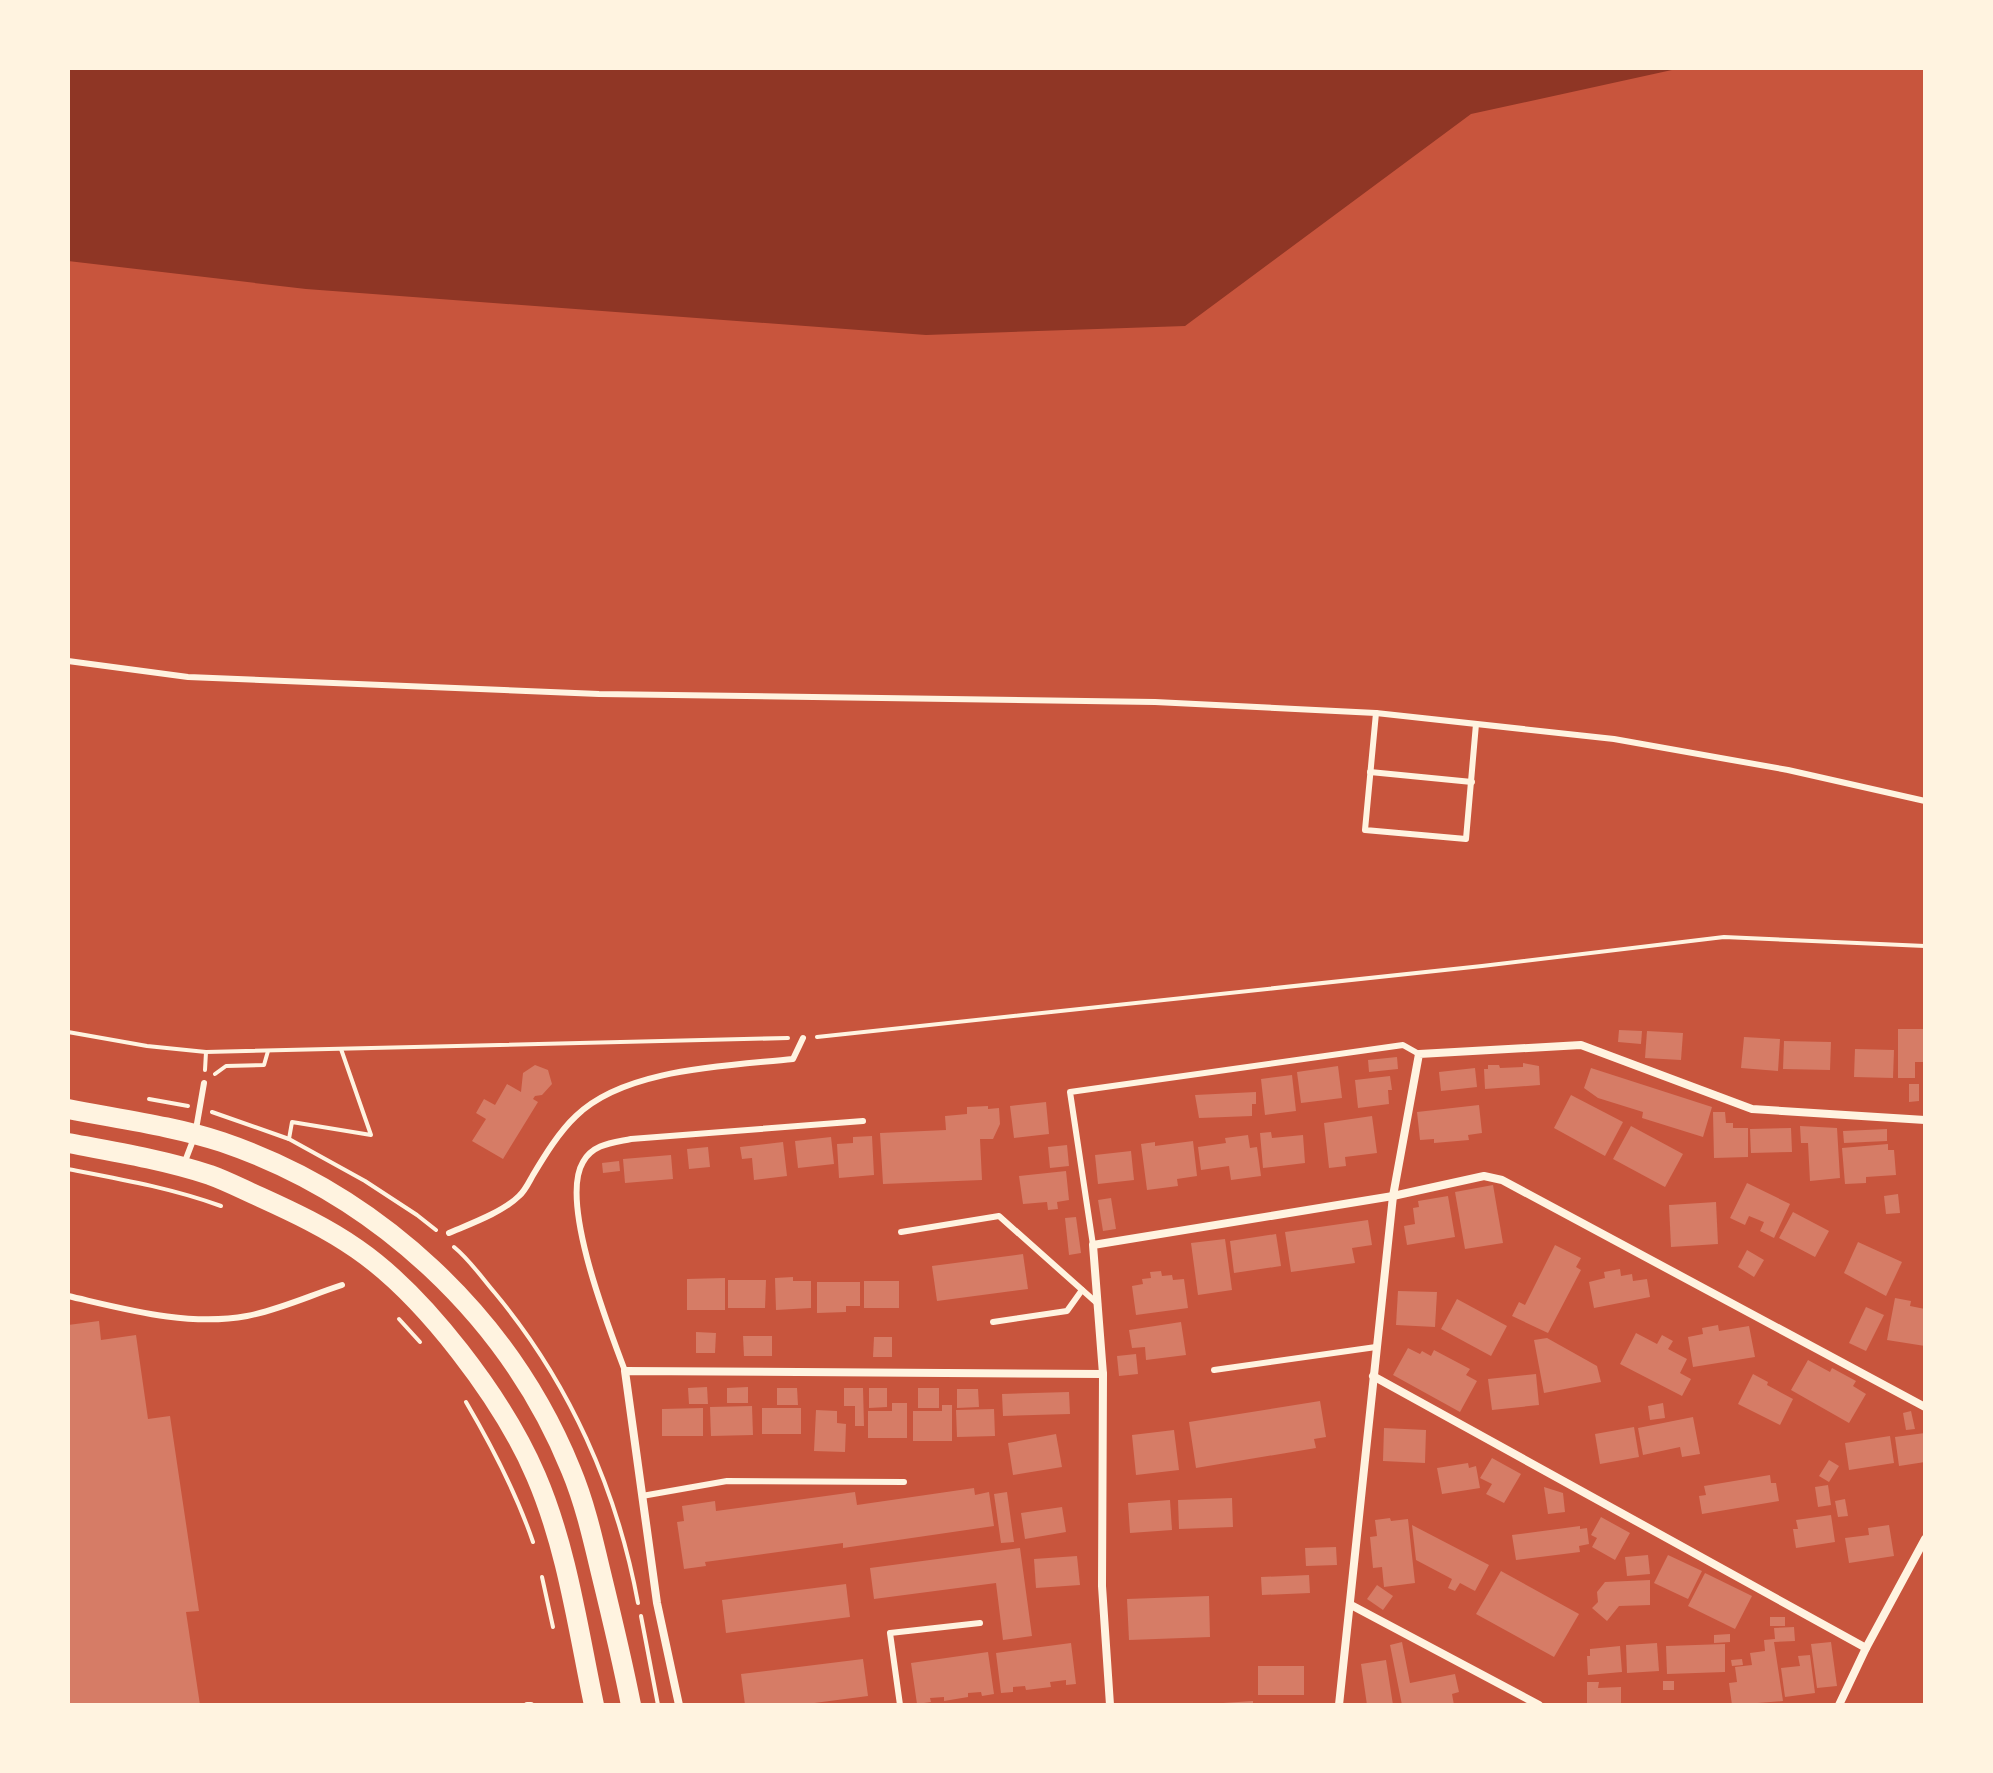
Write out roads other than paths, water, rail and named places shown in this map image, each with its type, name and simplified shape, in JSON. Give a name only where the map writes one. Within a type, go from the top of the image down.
[{"type":"highway","points":[[68,1109],[223,1143],[303,1177],[353,1205],[418,1255],[474,1311],[513,1361],[571,1469],[587,1517],[631,1705]]},
{"type":"highway","points":[[68,1143],[146,1157],[213,1176],[304,1217],[357,1249],[394,1279],[458,1349],[501,1411],[536,1475],[558,1536],[594,1705]]},
{"type":"street","points":[[1339,1705],[1393,1196],[1419,1054],[1581,1045],[1752,1109],[1925,1120]]},
{"type":"street","points":[[1110,1705],[1102,1586],[1103,1374],[1093,1245],[1393,1196],[1484,1176],[1502,1180],[1925,1407]]},
{"type":"street","points":[[679,1705],[657,1603],[625,1371],[1103,1374]]},
{"type":"street","points":[[1373,1376],[1866,1648]]},
{"type":"street","points":[[1839,1705],[1925,1539]]},
{"type":"street","points":[[1351,1605],[1539,1705]]},
{"type":"lane","points":[[68,661],[188,677],[583,693],[1155,702],[1376,713],[1614,739],[1788,770],[1925,801]]},
{"type":"lane","points":[[1376,713],[1365,830],[1466,839],[1476,724]]},
{"type":"lane","points":[[1370,772],[1472,782]]},
{"type":"lane","points":[[449,1233],[481,1220],[519,1196],[548,1150],[576,1115],[605,1095],[648,1080],[793,1059],[803,1038]]},
{"type":"lane","points":[[1093,1245],[1070,1092],[1403,1045],[1419,1054]]},
{"type":"lane","points":[[183,1168],[195,1135],[204,1083]]},
{"type":"lane","points":[[625,1371],[599,1297],[579,1223],[576,1185],[582,1162],[598,1146],[631,1139],[863,1121]]},
{"type":"lane","points":[[901,1232],[999,1216],[1098,1304]]},
{"type":"lane","points":[[68,1296],[147,1314],[194,1318],[247,1316],[342,1285]]},
{"type":"lane","points":[[993,1322],[1067,1311],[1082,1290]]},
{"type":"lane","points":[[1214,1370],[1376,1347]]},
{"type":"lane","points":[[642,1496],[727,1481],[904,1482]]},
{"type":"lane","points":[[900,1705],[890,1633],[980,1623]]}]
